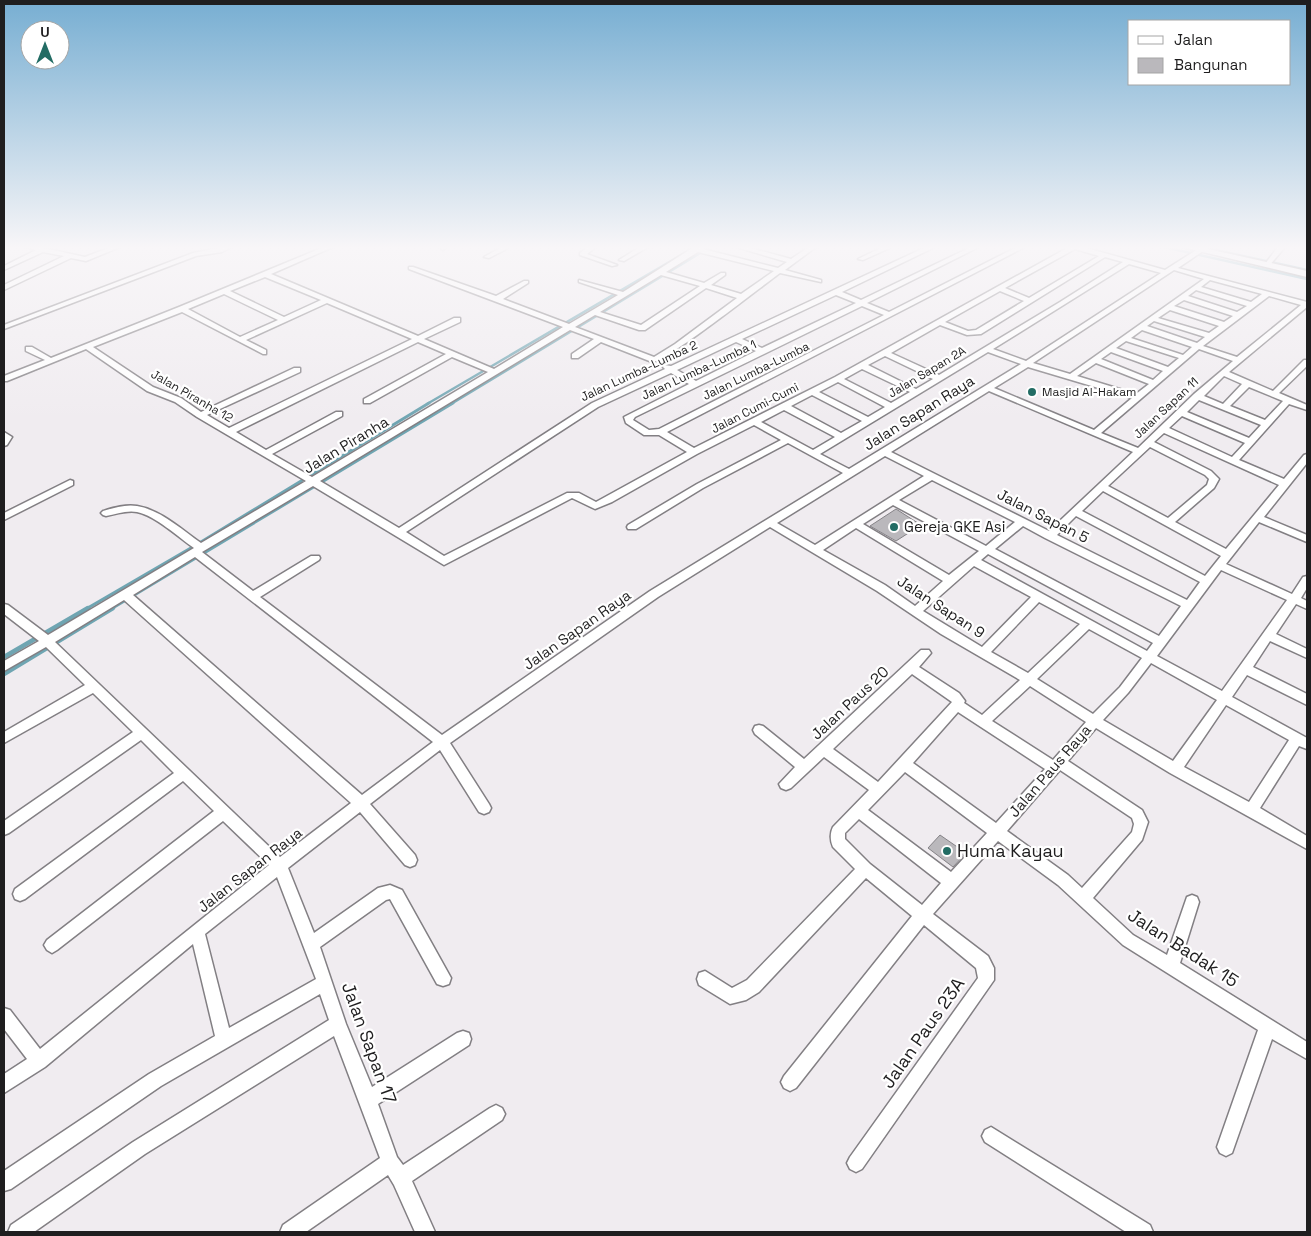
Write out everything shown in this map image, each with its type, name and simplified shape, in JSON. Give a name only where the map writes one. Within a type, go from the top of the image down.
[{"type":"street","points":[[4,327],[62,305]]},
{"type":"street","points":[[4,379],[192,305]]},
{"type":"street","points":[[252,305],[284,320]]},
{"type":"street","points":[[240,340],[317,305]]},
{"type":"street","points":[[334,305],[493,371]]},
{"type":"street","points":[[512,305],[655,360],[695,384]]},
{"type":"street","name":"Jalan Piranha","points":[[4,667],[606,305]]},
{"type":"street","points":[[594,312],[642,328],[677,305]]},
{"type":"street","points":[[655,360],[678,346],[733,305]]},
{"type":"street","name":"Jalan Lumba-Lumba 2","points":[[399,532],[431,514],[586,410],[809,305]]},
{"type":"street","name":"Jalan Lumba-Lumba 1","points":[[661,432],[647,433],[629,421],[628,417],[860,305]]},
{"type":"street","points":[[867,305],[890,315]]},
{"type":"street","name":"Jalan Lumba-Lumba","points":[[661,432],[910,305]]},
{"type":"street","name":"Jalan Cumi-Cumi","points":[[444,562],[570,495],[576,495],[595,506],[609,500],[694,452],[863,366],[971,305]]},
{"type":"street","points":[[938,322],[973,334],[1024,305]]},
{"type":"street","name":"Jalan Sapan 2A","points":[[813,454],[1062,305]]},
{"type":"street","name":"Jalan Sapan Raya","points":[[4,1084],[39,1061],[197,931],[442,742],[654,594],[1027,364],[1117,305]]},
{"type":"street","points":[[1071,377],[1172,305]]},
{"type":"street","points":[[1206,305],[1238,315]]},
{"type":"street","points":[[1094,434],[1210,336],[1252,305]]},
{"type":"street","name":"Jalan Sapan 11","points":[[1048,536],[1103,487],[1138,451],[1197,396],[1306,305]]},
{"type":"street","points":[[1169,307],[1224,325]]},
{"type":"street","points":[[182,309],[263,352]]},
{"type":"street","points":[[1154,319],[1210,336]]},
{"type":"street","points":[[230,432],[420,340],[457,320]]},
{"type":"street","points":[[1142,327],[1238,360]]},
{"type":"street","points":[[575,356],[600,339]]},
{"type":"street","points":[[736,339],[764,352]]},
{"type":"street","points":[[1126,339],[1185,358]]},
{"type":"street","name":"Jalan Piranha 12","points":[[86,346],[150,388],[169,398],[178,400],[200,415],[399,532],[444,562]]},
{"type":"street","points":[[29,349],[50,360]]},
{"type":"street","points":[[986,349],[1027,364],[1138,397]]},
{"type":"street","points":[[1111,349],[1170,371]]},
{"type":"street","points":[[367,401],[453,353]]},
{"type":"street","points":[[884,353],[938,378]]},
{"type":"street","points":[[1094,360],[1154,383]]},
{"type":"street","points":[[1274,394],[1307,362]]},
{"type":"street","points":[[863,366],[917,392]]},
{"type":"street","points":[[200,415],[296,370]]},
{"type":"street","points":[[1223,373],[1307,408]]},
{"type":"street","points":[[838,379],[892,407]]},
{"type":"street","points":[[1224,408],[1248,383]]},
{"type":"street","points":[[988,388],[1138,451]]},
{"type":"street","points":[[812,392],[868,421]]},
{"type":"street","points":[[1197,396],[1266,424]]},
{"type":"street","points":[[1234,460],[1288,400]]},
{"type":"street","points":[[786,406],[842,437]]},
{"type":"street","points":[[1180,412],[1251,442]]},
{"type":"street","points":[[267,453],[340,414]]},
{"type":"street","points":[[755,422],[850,473]]},
{"type":"street","points":[[1163,429],[1286,484]]},
{"type":"street","points":[[661,432],[694,452]]},
{"type":"street","points":[[4,435],[8,437],[4,443]]},
{"type":"street","points":[[632,527],[700,486],[787,440]]},
{"type":"street","points":[[1148,443],[1208,474],[1214,479],[1211,486],[1169,522]]},
{"type":"street","name":"Jalan Sapan 5","points":[[884,452],[1188,605]]},
{"type":"street","name":"Jalan Paus Raya","points":[[790,1082],[923,914],[998,832],[1094,721],[1124,690],[1219,565],[1307,457]]},
{"type":"street","points":[[815,550],[931,476]]},
{"type":"street","points":[[4,517],[70,483]]},
{"type":"street","points":[[1103,487],[1228,555]]},
{"type":"street","points":[[893,501],[1161,642]]},
{"type":"street","points":[[106,513],[125,509],[138,509],[151,515],[198,550],[253,596],[442,742],[484,808]]},
{"type":"street","points":[[1075,511],[1206,582]]},
{"type":"street","points":[[1258,518],[1307,539]]},
{"type":"street","points":[[915,612],[950,580],[1022,522]]},
{"type":"street","name":"Jalan Sapan 9","points":[[770,523],[881,588],[915,612],[1030,680],[1094,721],[1175,769],[1248,808],[1307,844]]},
{"type":"street","points":[[856,524],[950,580]]},
{"type":"street","points":[[253,596],[315,558]]},
{"type":"street","points":[[974,561],[1225,697],[1302,741],[1248,808]]},
{"type":"street","points":[[1219,565],[1307,604]]},
{"type":"street","points":[[1175,769],[1307,580]]},
{"type":"street","points":[[125,594],[362,803],[410,860]]},
{"type":"street","points":[[983,653],[1038,596]]},
{"type":"street","points":[[4,608],[46,641],[280,866]]},
{"type":"street","points":[[983,722],[1089,623]]},
{"type":"street","points":[[1268,635],[1307,654]]},
{"type":"street","points":[[911,668],[925,654]]},
{"type":"street","name":"Jalan Paus 20","points":[[786,784],[911,668],[955,696],[958,700],[957,705],[1137,814],[1142,820],[1137,836],[1083,898]]},
{"type":"street","points":[[1245,668],[1307,700]]},
{"type":"street","points":[[4,738],[94,686]]},
{"type":"street","points":[[952,882],[858,811],[904,764],[957,705]]},
{"type":"street","points":[[759,730],[804,767]]},
{"type":"street","points":[[4,829],[142,733]]},
{"type":"street","points":[[823,749],[879,790]]},
{"type":"street","name":"Jalan Badak 15","points":[[904,764],[1063,880],[1128,940],[1307,1050]]},
{"type":"street","points":[[20,894],[184,773]]},
{"type":"street","name":"Jalan Paus 23A","points":[[856,1163],[986,980],[986,968],[982,962],[865,869],[838,842],[838,831],[858,811]]},
{"type":"street","points":[[52,945],[224,812]]},
{"type":"street","name":"Jalan Sapan 17","points":[[280,866],[311,944],[338,1024],[390,1162],[401,1178],[425,1232]]},
{"type":"street","points":[[705,979],[730,996],[740,994],[753,986],[865,869]]},
{"type":"street","points":[[311,944],[383,893],[390,892],[397,895],[443,978]]},
{"type":"street","points":[[1171,966],[1192,902]]},
{"type":"street","points":[[197,931],[224,1040]]},
{"type":"street","points":[[4,1182],[155,1080],[325,983]]},
{"type":"street","points":[[4,1016],[39,1061]]},
{"type":"street","points":[[18,1232],[140,1148],[338,1024]]},
{"type":"street","points":[[1226,1147],[1268,1026]]},
{"type":"street","points":[[368,1100],[463,1039]]},
{"type":"street","points":[[401,1178],[496,1114]]},
{"type":"street","points":[[991,1136],[1143,1232]]},
{"type":"street","points":[[290,1232],[390,1162]]},
{"type":"building","name":"Gereja GKE Asi","points":[[896,509],[921,525],[896,541],[870,526]]},
{"type":"building","name":"Huma Kayau","points":[[940,835],[966,853],[953,867],[928,848]]},
{"type":"waterway","points":[[427,404],[597,305]]},
{"type":"waterway","points":[[451,404],[615,305]]},
{"type":"waterway","points":[[86,609],[196,545],[429,403]]},
{"type":"waterway","points":[[111,609],[453,403]]},
{"type":"waterway","points":[[4,657],[88,608]]},
{"type":"waterway","points":[[4,674],[113,608]]},
{"type":"place","name":"Masjid Al-Hakam","points":[[1032,392]]},
{"type":"place","name":"Gereja GKE Asi","points":[[894,527]]},
{"type":"place","name":"Huma Kayau","points":[[947,851]]}]
